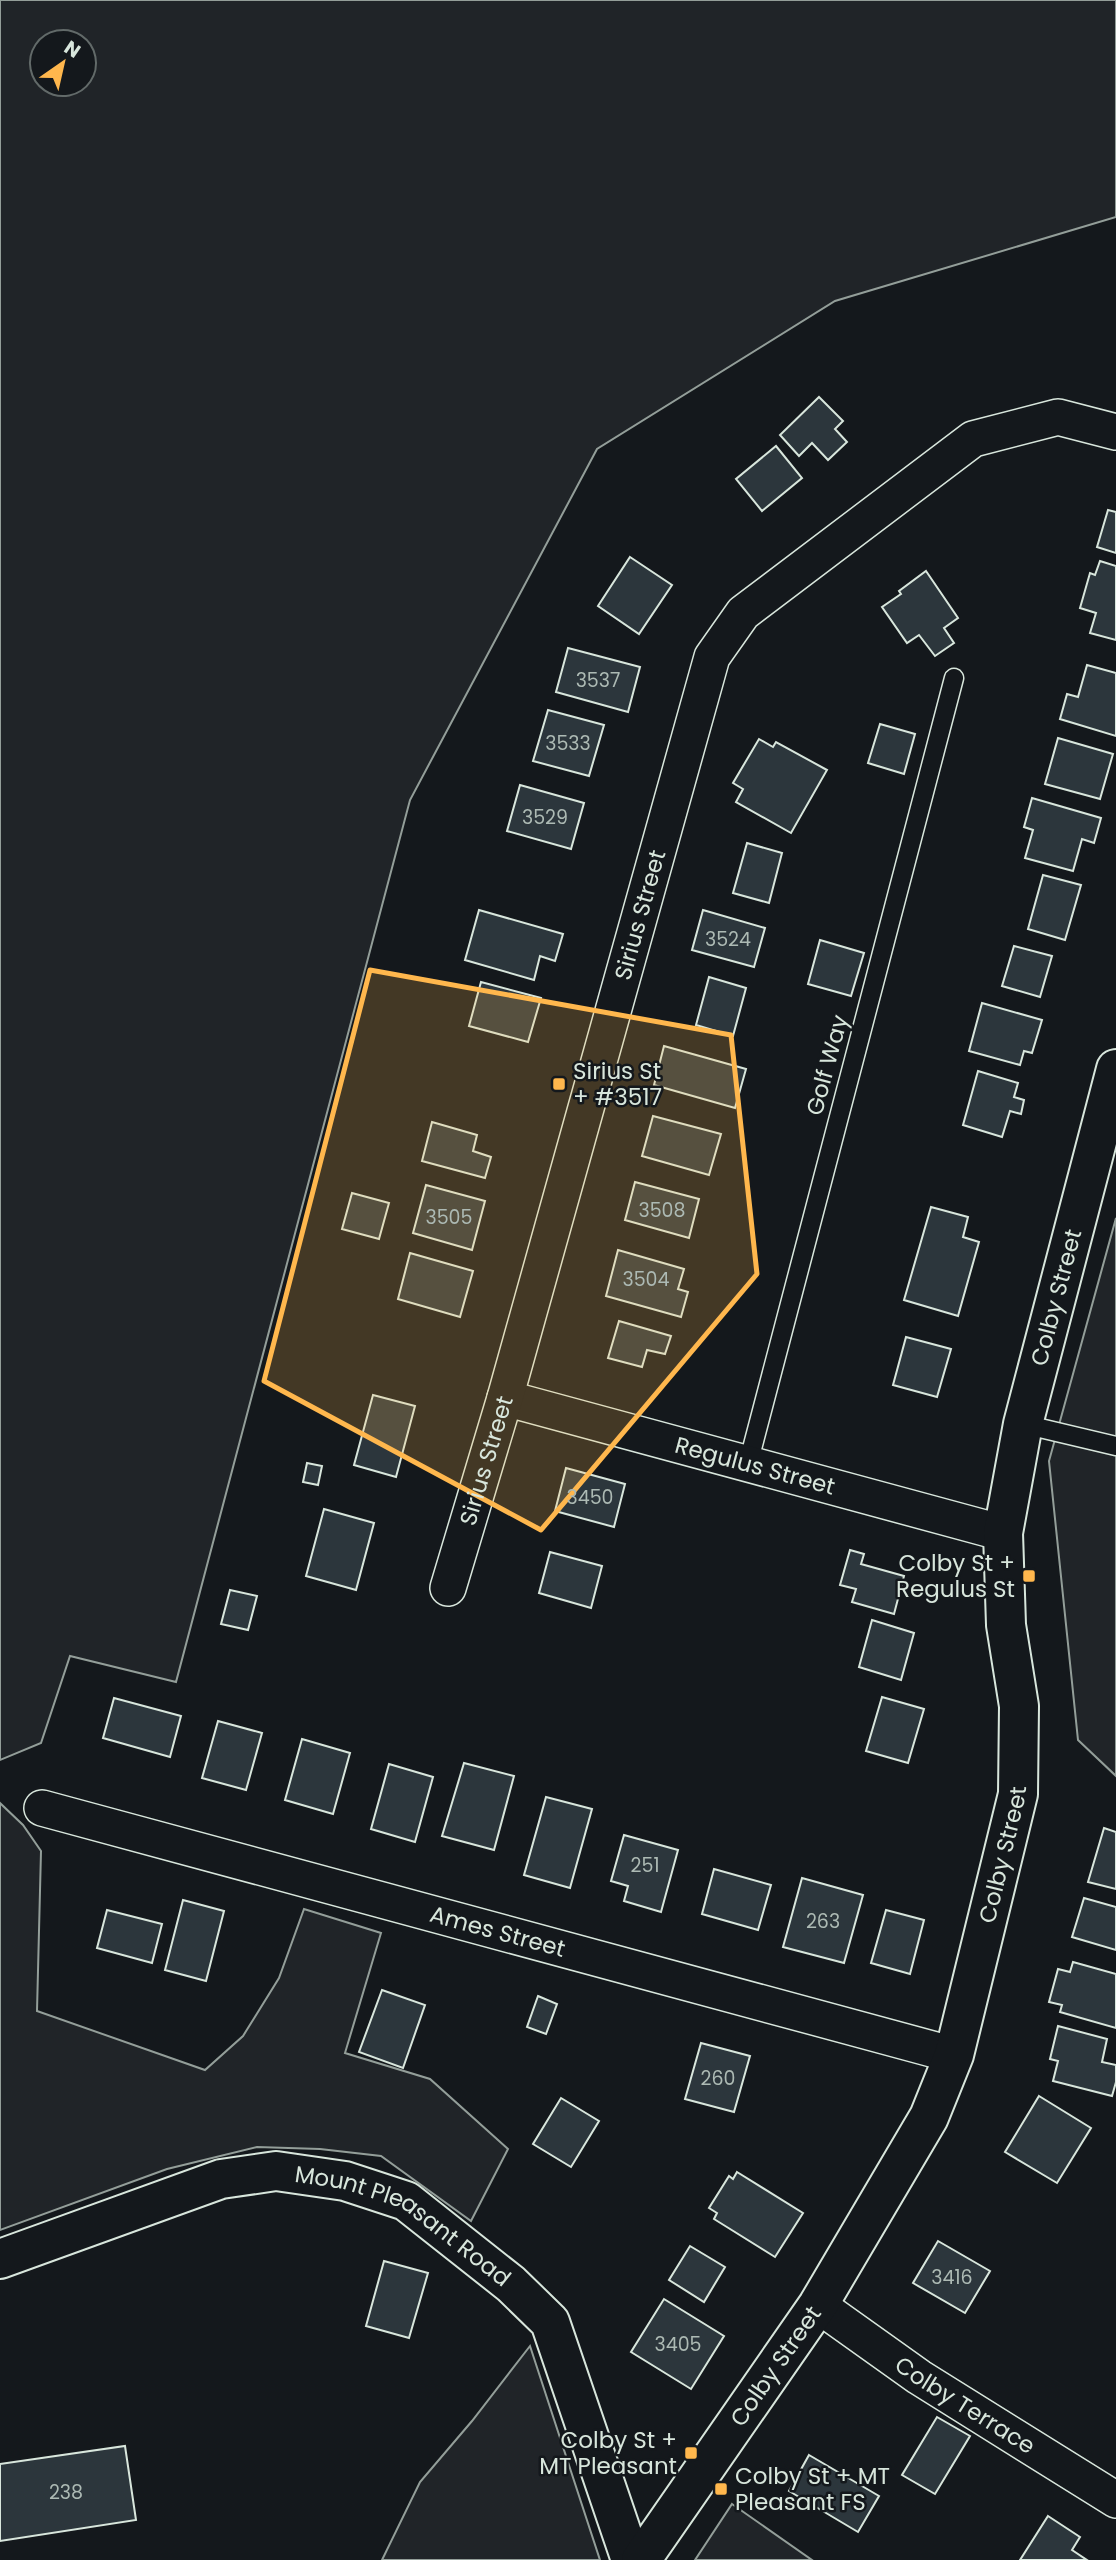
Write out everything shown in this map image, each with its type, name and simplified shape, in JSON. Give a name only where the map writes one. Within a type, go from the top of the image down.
[{"type":"street","name":"Sirius Street","points":[[448,1588],[505,1398],[712,657],[743,613],[973,439],[1058,417],[1116,432]]},
{"type":"street","name":"Colby Street","points":[[641,2560],[818,2305],[929,2117],[954,2055],[1018,1794],[1018,1706],[1006,1625],[1003,1533],[1023,1424],[1116,1069]]},
{"type":"street","name":"Regulus Street","points":[[505,1398],[1003,1533]]},
{"type":"street","name":"Ames Street","points":[[42,1808],[954,2055]]},
{"type":"street","name":"Mount Pleasant Road","points":[[0,2259],[221,2179],[276,2171],[345,2180],[406,2201],[511,2284],[550,2322],[631,2560]]},
{"type":"street","name":"Colby Terrace","points":[[818,2305],[919,2377],[1116,2500]]},
{"type":"lane","name":"Golf Way","points":[[748,1464],[954,678]]},
{"type":"lane","points":[[1023,1424],[1116,1446]]},
{"type":"highlighted area","points":[[370,970],[731,1035],[757,1274],[541,1530],[264,1381]]},
{"type":"shaded area","points":[[0,0],[1116,0],[1116,217],[835,301],[597,449],[410,800],[176,1682],[70,1656],[41,1743],[0,1760]]},
{"type":"shaded area","points":[[1116,1218],[1116,1776],[1078,1740],[1049,1461]]},
{"type":"shaded area","points":[[0,1803],[23,1825],[41,1851],[37,2011],[205,2070],[243,2036],[279,1978],[304,1909],[381,1933],[345,2053],[430,2079],[508,2149],[471,2221],[381,2156],[320,2149],[257,2147],[167,2169],[0,2230]]},
{"type":"shaded area","points":[[530,2346],[600,2560],[382,2560],[420,2482]]},
{"type":"shaded area","points":[[732,2504],[812,2560],[695,2560]]},
{"type":"building","points":[[819,397],[843,421],[835,429],[847,442],[828,460],[812,443],[799,456],[780,435]]},
{"type":"building","points":[[776,446],[802,478],[762,511],[736,479]]},
{"type":"building","points":[[1108,510],[1116,512],[1116,553],[1097,547]]},
{"type":"building","points":[[630,557],[672,585],[639,634],[598,606]]},
{"type":"building","points":[[1100,561],[1116,566],[1116,640],[1090,633],[1096,613],[1080,608],[1090,573],[1095,575]]},
{"type":"building","points":[[926,571],[958,618],[944,628],[954,643],[935,656],[919,635],[907,643],[882,607]]},
{"type":"building","points":[[568,648],[640,667],[628,712],[556,692]]},
{"type":"building","points":[[1087,665],[1116,673],[1116,736],[1060,719],[1067,694],[1078,697]]},
{"type":"building","points":[[548,710],[604,725],[589,776],[533,761]]},
{"type":"building","points":[[880,724],[915,734],[904,774],[868,763]]},
{"type":"building","points":[[1058,738],[1113,754],[1100,799],[1045,784]]},
{"type":"building","points":[[759,739],[773,747],[776,742],[827,770],[791,833],[736,802],[743,789],[733,783]]},
{"type":"building","points":[[520,785],[584,803],[571,849],[507,831]]},
{"type":"building","points":[[1032,798],[1101,818],[1094,843],[1082,839],[1073,871],[1025,858],[1033,830],[1024,827]]},
{"type":"building","points":[[747,843],[782,853],[769,903],[733,893]]},
{"type":"building","points":[[1043,875],[1081,885],[1065,940],[1028,929]]},
{"type":"building","points":[[479,910],[563,934],[555,961],[540,956],[534,980],[465,960]]},
{"type":"building","points":[[703,910],[765,928],[754,967],[692,950]]},
{"type":"building","points":[[820,940],[864,953],[851,996],[808,984]]},
{"type":"building","points":[[1014,946],[1052,956],[1040,997],[1002,986]]},
{"type":"building","points":[[709,977],[746,988],[733,1036],[696,1025]]},
{"type":"building","points":[[481,982],[541,998],[528,1042],[469,1026]]},
{"type":"building","points":[[982,1003],[1042,1020],[1032,1053],[1024,1051],[1020,1065],[969,1051]]},
{"type":"building","points":[[664,1046],[746,1069],[735,1108],[654,1085]]},
{"type":"building","points":[[978,1071],[1018,1083],[1014,1097],[1024,1100],[1021,1114],[1010,1111],[1002,1137],[963,1125]]},
{"type":"building","points":[[653,1116],[721,1134],[709,1175],[642,1156]]},
{"type":"building","points":[[432,1122],[477,1135],[473,1151],[491,1157],[485,1178],[422,1161]]},
{"type":"building","points":[[635,1182],[699,1199],[689,1238],[625,1220]]},
{"type":"building","points":[[426,1185],[485,1201],[472,1250],[413,1233]]},
{"type":"building","points":[[352,1193],[389,1203],[379,1239],[342,1229]]},
{"type":"building","points":[[931,1207],[968,1217],[963,1237],[979,1242],[958,1316],[904,1300]]},
{"type":"building","points":[[618,1250],[684,1269],[678,1289],[688,1292],[681,1317],[606,1296]]},
{"type":"building","points":[[410,1253],[473,1271],[460,1317],[398,1299]]},
{"type":"building","points":[[619,1321],[671,1336],[665,1354],[647,1350],[642,1367],[608,1358]]},
{"type":"building","points":[[906,1337],[951,1349],[937,1397],[893,1385]]},
{"type":"building","points":[[373,1395],[415,1406],[396,1477],[354,1465]]},
{"type":"building","points":[[307,1463],[322,1466],[318,1485],[303,1482]]},
{"type":"building","points":[[566,1468],[625,1484],[614,1527],[555,1511]]},
{"type":"building","points":[[324,1509],[374,1523],[356,1590],[306,1576]]},
{"type":"building","points":[[850,1550],[864,1554],[861,1564],[904,1576],[894,1614],[852,1602],[856,1589],[840,1585]]},
{"type":"building","points":[[550,1552],[602,1566],[591,1608],[539,1593]]},
{"type":"building","points":[[230,1590],[257,1596],[248,1630],[221,1624]]},
{"type":"building","points":[[872,1620],[914,1633],[901,1680],[859,1667]]},
{"type":"building","points":[[882,1697],[924,1709],[908,1763],[866,1751]]},
{"type":"building","points":[[114,1698],[181,1716],[170,1757],[103,1738]]},
{"type":"building","points":[[218,1721],[262,1733],[246,1790],[202,1778]]},
{"type":"building","points":[[302,1739],[350,1753],[333,1814],[285,1800]]},
{"type":"building","points":[[464,1763],[514,1776],[494,1850],[442,1836]]},
{"type":"building","points":[[389,1764],[433,1777],[415,1842],[371,1829]]},
{"type":"building","points":[[546,1797],[592,1809],[570,1888],[524,1875]]},
{"type":"building","points":[[1104,1828],[1116,1832],[1116,1889],[1088,1882]]},
{"type":"building","points":[[624,1835],[678,1850],[661,1912],[624,1901],[628,1886],[611,1881]]},
{"type":"building","points":[[714,1869],[771,1885],[758,1930],[702,1914]]},
{"type":"building","points":[[802,1878],[863,1895],[844,1963],[783,1947]]},
{"type":"building","points":[[1084,1898],[1116,1907],[1116,1950],[1072,1937]]},
{"type":"building","points":[[183,1900],[224,1911],[206,1981],[165,1970]]},
{"type":"building","points":[[107,1910],[162,1924],[152,1963],[97,1948]]},
{"type":"building","points":[[886,1910],[924,1920],[910,1974],[871,1963]]},
{"type":"building","points":[[1073,1962],[1116,1974],[1116,2028],[1060,2012],[1062,2005],[1049,2002],[1058,1969],[1070,1972]]},
{"type":"building","points":[[382,1990],[425,2005],[403,2068],[359,2052]]},
{"type":"building","points":[[538,1996],[557,2004],[546,2034],[527,2027]]},
{"type":"building","points":[[1058,2026],[1107,2039],[1102,2062],[1116,2065],[1116,2082],[1112,2096],[1053,2081],[1058,2061],[1050,2059]]},
{"type":"building","points":[[701,2043],[750,2056],[734,2112],[685,2099]]},
{"type":"building","points":[[1039,2096],[1091,2128],[1057,2183],[1005,2152]]},
{"type":"building","points":[[561,2098],[599,2121],[571,2167],[533,2144]]},
{"type":"building","points":[[737,2172],[803,2213],[775,2257],[714,2219],[717,2213],[709,2208],[729,2176],[733,2179]]},
{"type":"building","points":[[938,2241],[990,2271],[965,2313],[913,2283]]},
{"type":"building","points":[[690,2246],[725,2267],[704,2302],[669,2280]]},
{"type":"building","points":[[384,2261],[428,2273],[409,2338],[366,2326]]},
{"type":"building","points":[[664,2299],[724,2336],[691,2389],[631,2352]]},
{"type":"building","points":[[937,2417],[970,2436],[935,2494],[902,2475]]},
{"type":"building","points":[[125,2446],[136,2520],[0,2541],[0,2464]]},
{"type":"building","points":[[809,2455],[879,2496],[858,2532],[789,2491]]},
{"type":"building","points":[[1048,2516],[1080,2537],[1072,2550],[1087,2560],[1020,2560]]},
{"type":"place","name":"Sirius St + #3517","points":[[559,1084]]},
{"type":"place","name":"Colby St + Regulus St","points":[[1029,1576]]},
{"type":"place","name":"Colby St + MT Pleasant","points":[[691,2453]]},
{"type":"place","name":"Colby St + MT Pleasant FS","points":[[721,2489]]}]
